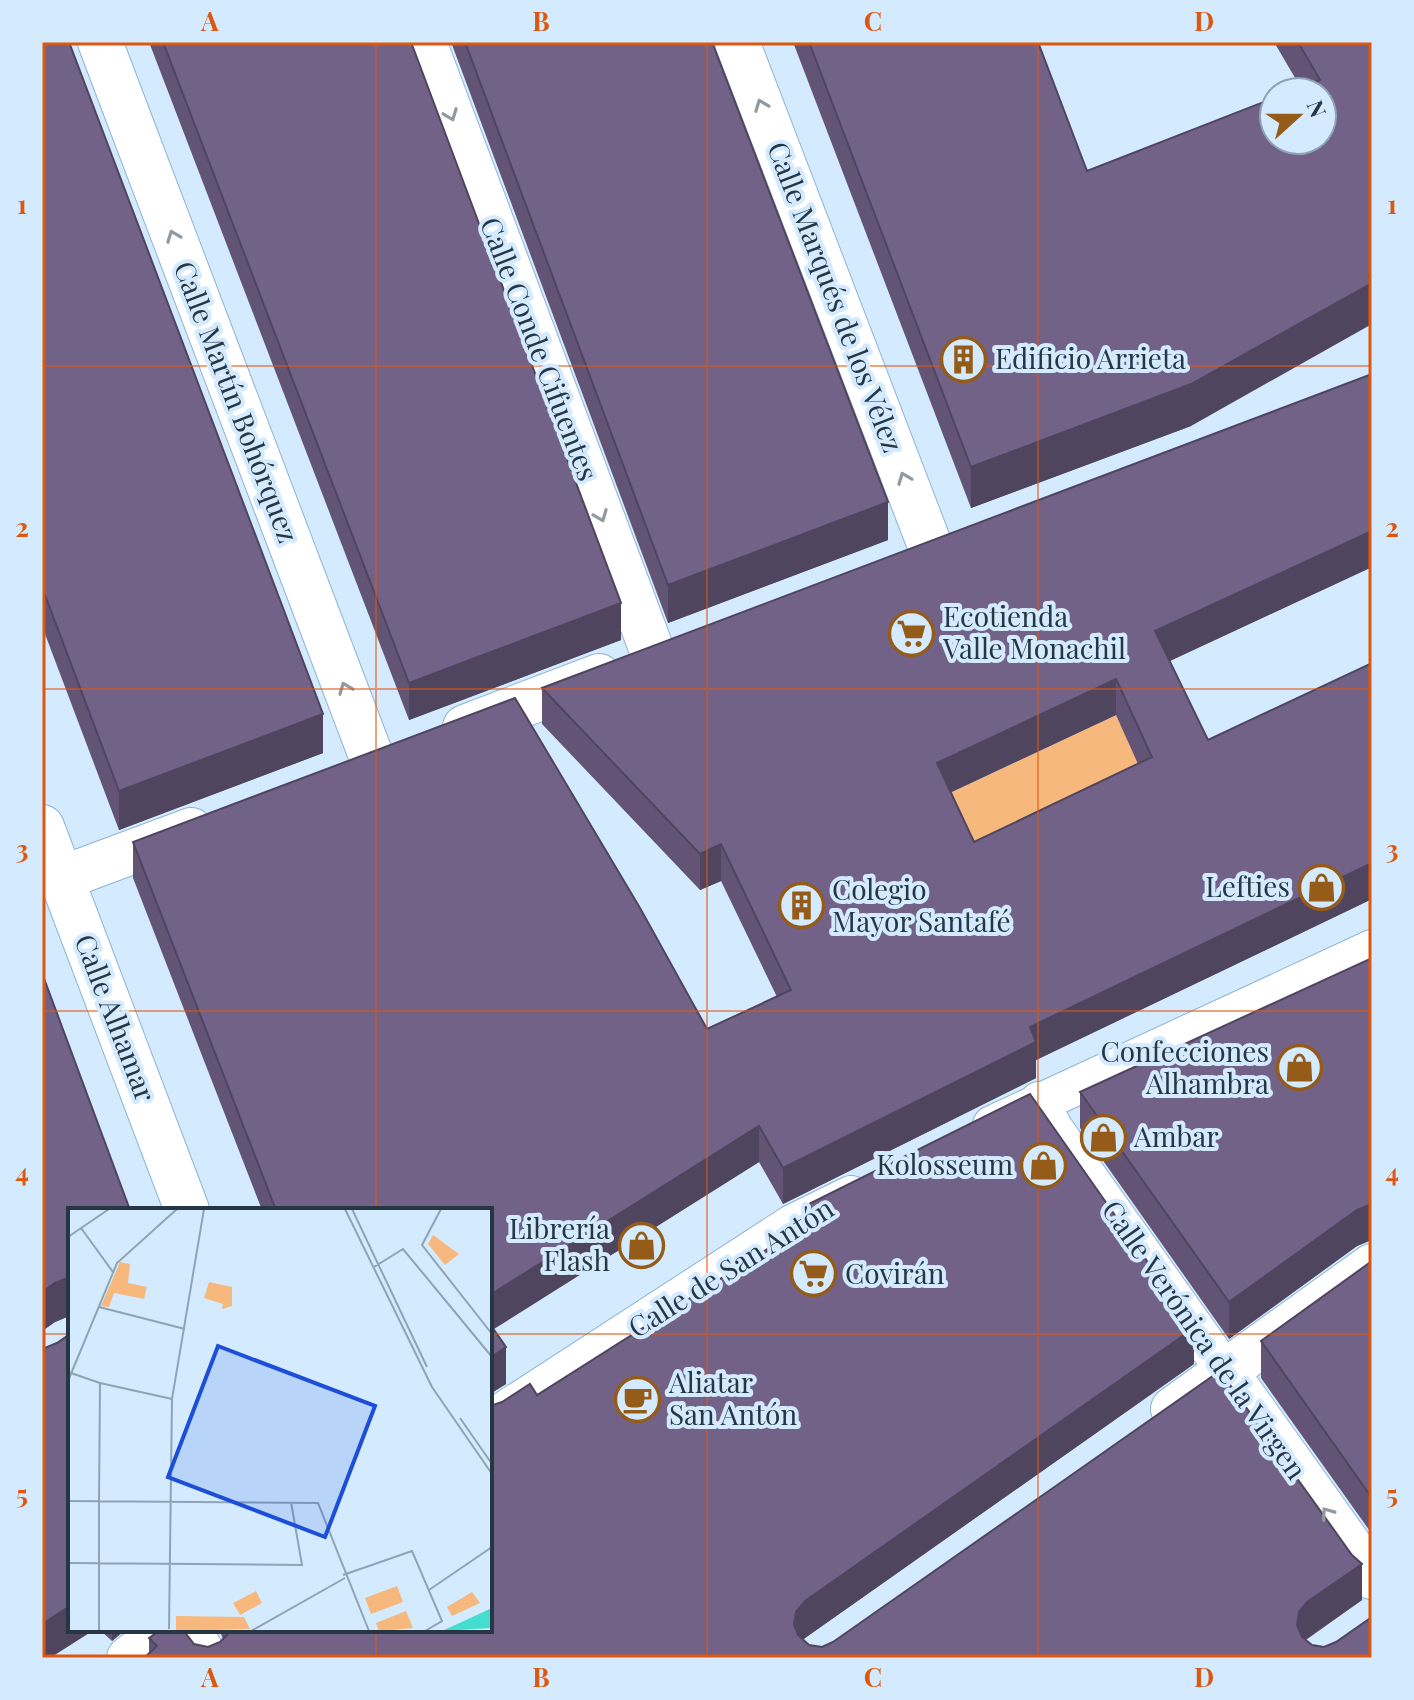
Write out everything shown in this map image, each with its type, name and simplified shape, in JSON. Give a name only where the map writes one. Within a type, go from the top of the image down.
[{"type":"street","name":"Calle Martín Bohórquez","points":[[100,42],[403,750]]},
{"type":"street","name":"Calle Conde Cifuentes","points":[[403,750],[669,650],[424,42]]},
{"type":"street","name":"Calle Marqués de los Vélez","points":[[737,42],[947,546],[888,568]]},
{"type":"street","points":[[330,777],[403,750]]},
{"type":"street","points":[[50,856],[230,815]]},
{"type":"street","name":"Calle Alhamar","points":[[50,856],[186,1208]]},
{"type":"street","points":[[957,1142],[1039,1101],[1372,949]]},
{"type":"street","name":"Calle Verónica de la Virgen","points":[[1039,1101],[1054,1129],[1372,1577]]},
{"type":"street","name":"Calle de San Antón","points":[[492,1419],[792,1224],[888,1177]]},
{"type":"street","points":[[1137,1435],[1372,1266]]},
{"type":"street","points":[[129,1658],[163,1632]]},
{"type":"street","points":[[189,1632],[206,1658]]},
{"type":"shaded area","points":[[1116,715],[1152,793],[1014,859],[953,835],[937,799]]},
{"type":"building","points":[[42,42],[69,42],[323,714],[119,791],[42,587]]},
{"type":"building","points":[[163,42],[411,42],[621,603],[409,683]]},
{"type":"building","points":[[465,42],[712,42],[888,502],[668,585]]},
{"type":"building","points":[[809,42],[1038,42],[1087,171],[1258,104],[1258,156],[1338,156],[1338,76],[1318,76],[1298,42],[1372,42],[1372,274],[1369,275],[1372,283],[1191,384],[971,467]]},
{"type":"building","points":[[1372,374],[1372,531],[1155,631],[1208,740],[1372,663],[1372,863],[1030,1027],[1036,1042],[783,1168],[759,1126],[492,1294],[492,1208],[275,1208],[133,842],[515,698],[640,908],[707,1029],[791,990],[721,844],[700,854],[542,688]],"holes":[[[1116,679],[1152,757],[974,842],[937,763]]]},
{"type":"building","points":[[1372,958],[1372,1206],[1357,1210],[1229,1302],[1080,1092]]},
{"type":"building","points":[[42,973],[129,1208],[68,1208],[68,1278],[42,1292]]},
{"type":"building","points":[[1030,1094],[1194,1328],[805,1601],[796,1612],[794,1625],[798,1635],[809,1645],[822,1647],[833,1642],[1220,1371],[1352,1555],[1362,1564],[1307,1602],[1299,1612],[1297,1625],[1302,1637],[1312,1645],[1324,1647],[1372,1617],[1372,1658],[144,1658],[157,1646],[149,1638],[157,1632],[185,1632],[194,1644],[208,1647],[220,1642],[228,1632],[492,1632],[492,1405],[530,1384],[537,1395],[813,1220],[805,1206]]},
{"type":"building","points":[[1372,1261],[1372,1498],[1261,1341]]},
{"type":"building","points":[[492,1327],[506,1347],[492,1357]]},
{"type":"building","points":[[68,1335],[68,1607],[42,1624],[42,1347],[57,1343]]},
{"type":"place","name":"Edificio Arrieta","points":[[964,359]]},
{"type":"place","name":"Ecotienda Valle Monachil","points":[[912,633]]},
{"type":"place","name":"Lefties","points":[[1321,887]]},
{"type":"place","name":"Colegio Mayor Santafé","points":[[801,906]]},
{"type":"place","name":"Confecciones Alhambra","points":[[1300,1068]]},
{"type":"place","name":"Ambar","points":[[1103,1137]]},
{"type":"place","name":"Kolosseum","points":[[1044,1165]]},
{"type":"place","name":"Librería Flash","points":[[641,1245]]},
{"type":"place","name":"Covirán","points":[[814,1274]]},
{"type":"place","name":"Aliatar San Antón","points":[[638,1399]]}]
